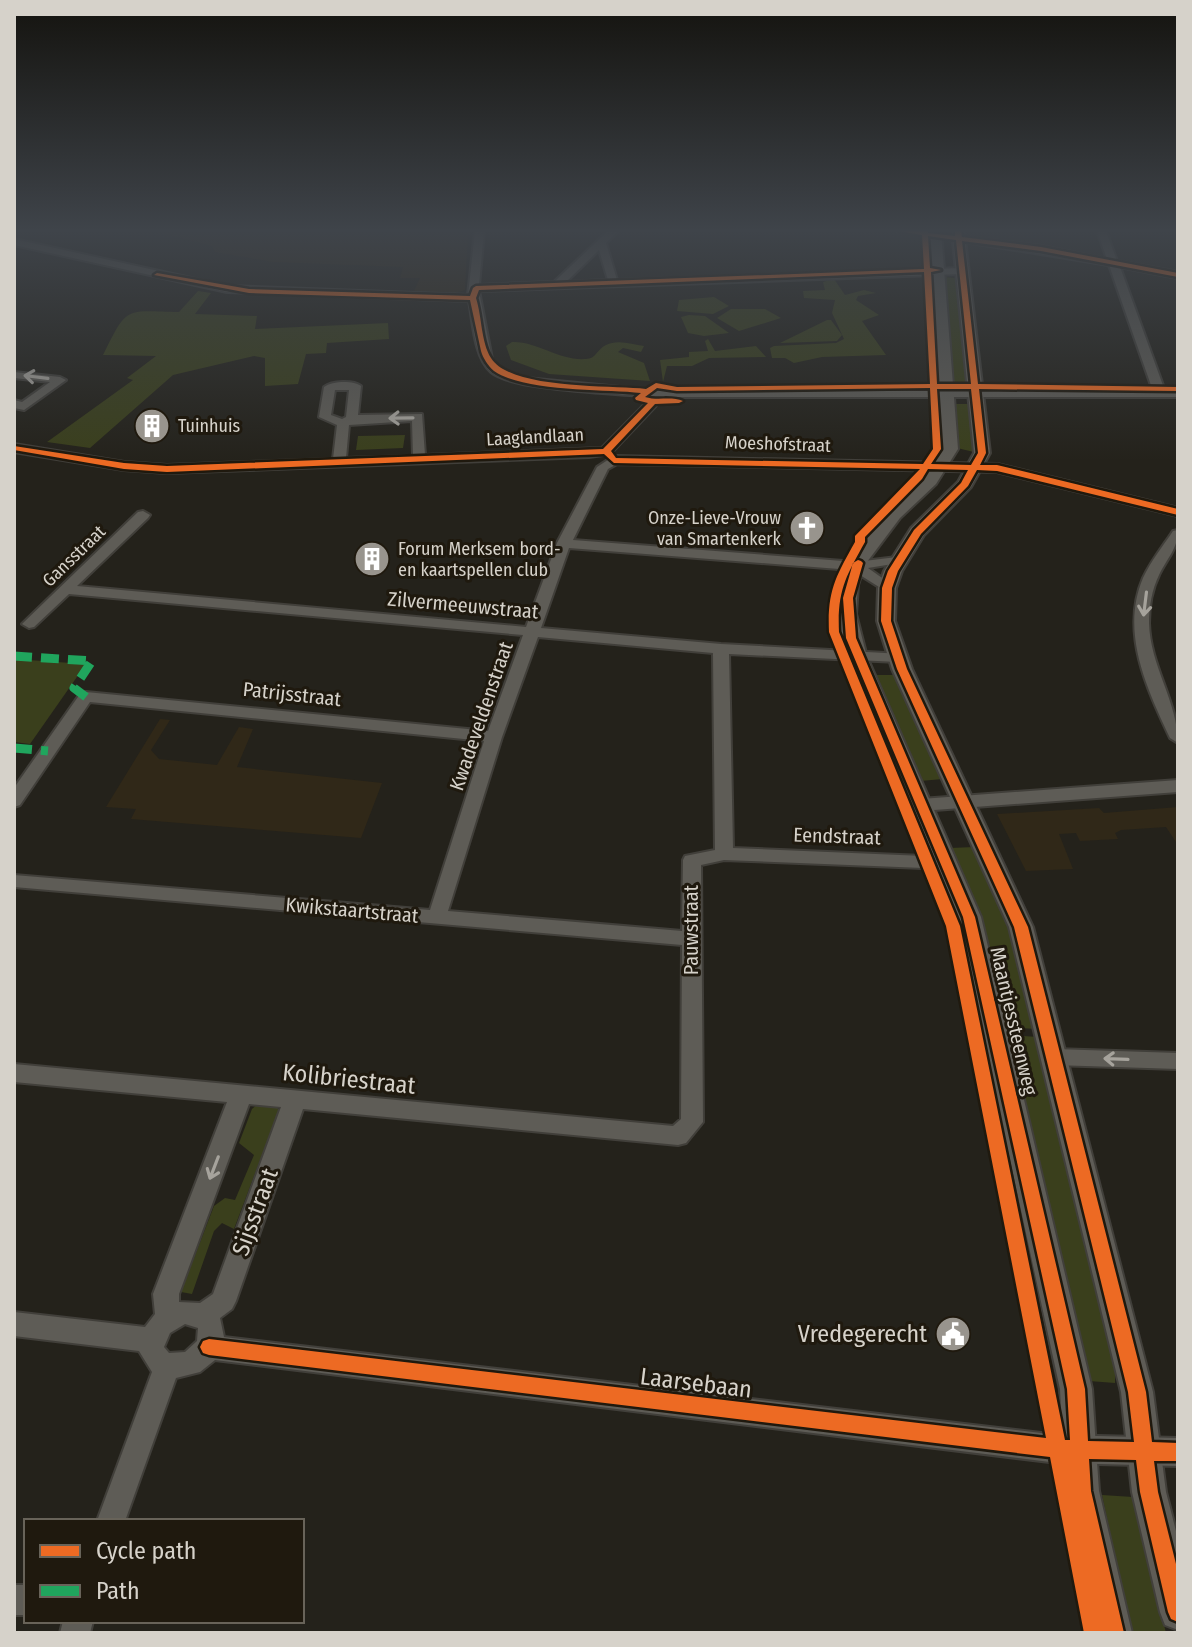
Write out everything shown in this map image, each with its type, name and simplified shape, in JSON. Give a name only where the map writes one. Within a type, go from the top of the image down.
[{"type":"street","points":[[478,308],[492,366],[524,381],[661,394],[1178,394]]},
{"type":"street","points":[[941,308],[950,444],[941,467],[997,468],[1178,512]]},
{"type":"street","points":[[966,308],[982,453],[976,467]]},
{"type":"street","points":[[1129,308],[1160,394]]},
{"type":"street","points":[[14,375],[60,380],[24,406],[14,404]]},
{"type":"street","name":"Laaglandlaan","points":[[14,448],[151,468],[610,456],[661,394]]},
{"type":"street","points":[[339,464],[348,421],[418,417],[419,460]]},
{"type":"street","points":[[14,463],[32,451]]},
{"type":"street","name":"Moeshofstraat","points":[[610,456],[941,467]]},
{"type":"street","name":"Kwadeveldenstraat","points":[[437,917],[494,737],[564,543],[610,456]]},
{"type":"street","name":"Maantjessteenweg","points":[[941,467],[879,533],[856,566],[849,585],[847,614],[858,657],[969,917],[1076,1389],[1082,1491],[1114,1633]]},
{"type":"street","name":"Maantjessteenweg","points":[[976,467],[965,484],[917,532],[900,559],[887,588],[886,621],[898,657],[1021,927],[1137,1392],[1149,1492],[1178,1612]]},
{"type":"street","name":"Gansstraat","points":[[29,624],[143,515]]},
{"type":"street","points":[[1178,534],[1148,583],[1143,626],[1147,668],[1178,738]]},
{"type":"street","points":[[564,543],[856,566],[900,559]]},
{"type":"street","points":[[856,566],[887,588]]},
{"type":"street","name":"Zilvermeeuwstraat","points":[[65,589],[721,649],[858,657]]},
{"type":"street","points":[[721,649],[724,854]]},
{"type":"street","points":[[858,657],[898,657]]},
{"type":"street","name":"Patrijsstraat","points":[[14,801],[86,697],[494,737]]},
{"type":"street","points":[[921,805],[1178,786]]},
{"type":"street","name":"Eendstraat","points":[[724,854],[948,863]]},
{"type":"street","name":"Pauwstraat","points":[[678,1136],[692,1122],[692,860],[724,854]]},
{"type":"street","name":"Kwikstaartstraat","points":[[14,881],[690,939]]},
{"type":"street","points":[[1054,1057],[1178,1061]]},
{"type":"street","name":"Kolibriestraat","points":[[14,1073],[678,1136]]},
{"type":"street","points":[[112,1519],[180,1339],[166,1294],[241,1095]]},
{"type":"street","name":"Sijsstraat","points":[[180,1339],[223,1301],[295,1100]]},
{"type":"street","name":"Laarsebaan","points":[[14,1324],[180,1339],[1079,1449],[1178,1452]]},
{"type":"shaded area","points":[[160,719],[170,720],[151,750],[159,759],[217,765],[239,727],[253,729],[237,767],[382,783],[361,838],[131,819],[136,809],[106,807]]},
{"type":"shaded area","points":[[1178,807],[1178,845],[1166,827],[1121,830],[1115,833],[1118,839],[1080,841],[1076,833],[1059,834],[1073,869],[1026,871],[997,814],[1099,808],[1104,813]]},
{"type":"green space","points":[[183,308],[200,308],[195,314],[257,316],[255,329],[388,323],[389,339],[327,343],[326,353],[306,354],[298,384],[265,386],[265,358],[254,356],[173,375],[90,448],[47,442],[133,380],[127,378],[156,356],[103,355],[124,319],[137,312],[179,312]]},
{"type":"green space","points":[[678,308],[725,308],[713,314],[677,311]]},
{"type":"green space","points":[[833,308],[868,308],[879,315],[862,321],[886,355],[822,357],[794,363],[785,358],[772,358],[770,348],[774,346],[836,343],[844,339],[832,313]]},
{"type":"green space","points":[[946,308],[961,308],[968,382],[952,382]]},
{"type":"green space","points":[[731,309],[765,309],[781,318],[739,331],[717,318]]},
{"type":"green space","points":[[705,316],[729,333],[704,336],[688,333],[681,317]]},
{"type":"green space","points":[[831,320],[842,335],[837,341],[780,343]]},
{"type":"green space","points":[[708,339],[715,351],[756,346],[766,357],[709,358],[692,366],[667,366],[663,382],[660,360],[689,357],[689,352],[708,351],[705,341]]},
{"type":"green space","points":[[512,342],[576,359],[589,359],[615,342],[644,346],[641,352],[623,348],[618,352],[644,363],[650,381],[549,374],[511,360],[506,346]]},
{"type":"green space","points":[[954,404],[970,404],[974,452],[957,448]]},
{"type":"green space","points":[[405,435],[403,448],[356,450],[358,436]]},
{"type":"green space","points":[[14,659],[86,664],[30,744],[14,742]]},
{"type":"green space","points":[[875,675],[895,675],[943,779],[920,781]]},
{"type":"green space","points":[[975,847],[1009,919],[1036,1029],[1006,1027],[950,848]]},
{"type":"green space","points":[[1008,1035],[1038,1037],[1115,1348],[1115,1383],[1089,1381]]},
{"type":"green space","points":[[260,1102],[275,1104],[279,1110],[234,1229],[222,1223],[214,1231],[192,1294],[181,1292],[214,1206],[225,1198],[235,1200],[254,1155],[239,1143],[252,1109]]},
{"type":"green space","points":[[1102,1495],[1133,1497],[1166,1633],[1132,1633]]},
{"type":"marked path","points":[[14,656],[92,661],[74,688],[86,697]]},
{"type":"marked path","points":[[14,748],[48,751]]},
{"type":"cycle path","points":[[475,308],[487,358],[496,369],[534,382],[645,391]]},
{"type":"cycle path","points":[[929,308],[937,449],[919,477],[860,536],[835,594],[834,632],[953,926],[1094,1633]]},
{"type":"cycle path","points":[[966,308],[982,453],[965,484],[917,532],[893,571],[887,588],[886,621],[902,669],[1021,927],[1137,1392],[1149,1492],[1178,1612]]},
{"type":"cycle path","points":[[679,401],[653,402],[639,398],[656,385],[677,389],[911,386],[1178,389]]},
{"type":"cycle path","points":[[14,448],[124,466],[167,469],[589,453],[606,451],[653,402]]},
{"type":"cycle path","points":[[606,451],[614,460],[997,468],[1178,512]]},
{"type":"cycle path","points":[[858,563],[848,598],[851,638],[969,917],[1076,1389],[1082,1491],[1114,1633]]},
{"type":"cycle path","points":[[209,1347],[1058,1449],[1178,1452]]},
{"type":"place","name":"Tuinhuis","points":[[152,426]]},
{"type":"place","name":"Onze-Lieve-Vrouw van Smartenkerk","points":[[807,528]]},
{"type":"place","name":"Forum Merksem bord- en kaartspellen club","points":[[372,559]]},
{"type":"place","name":"Vredegerecht","points":[[953,1334]]}]
